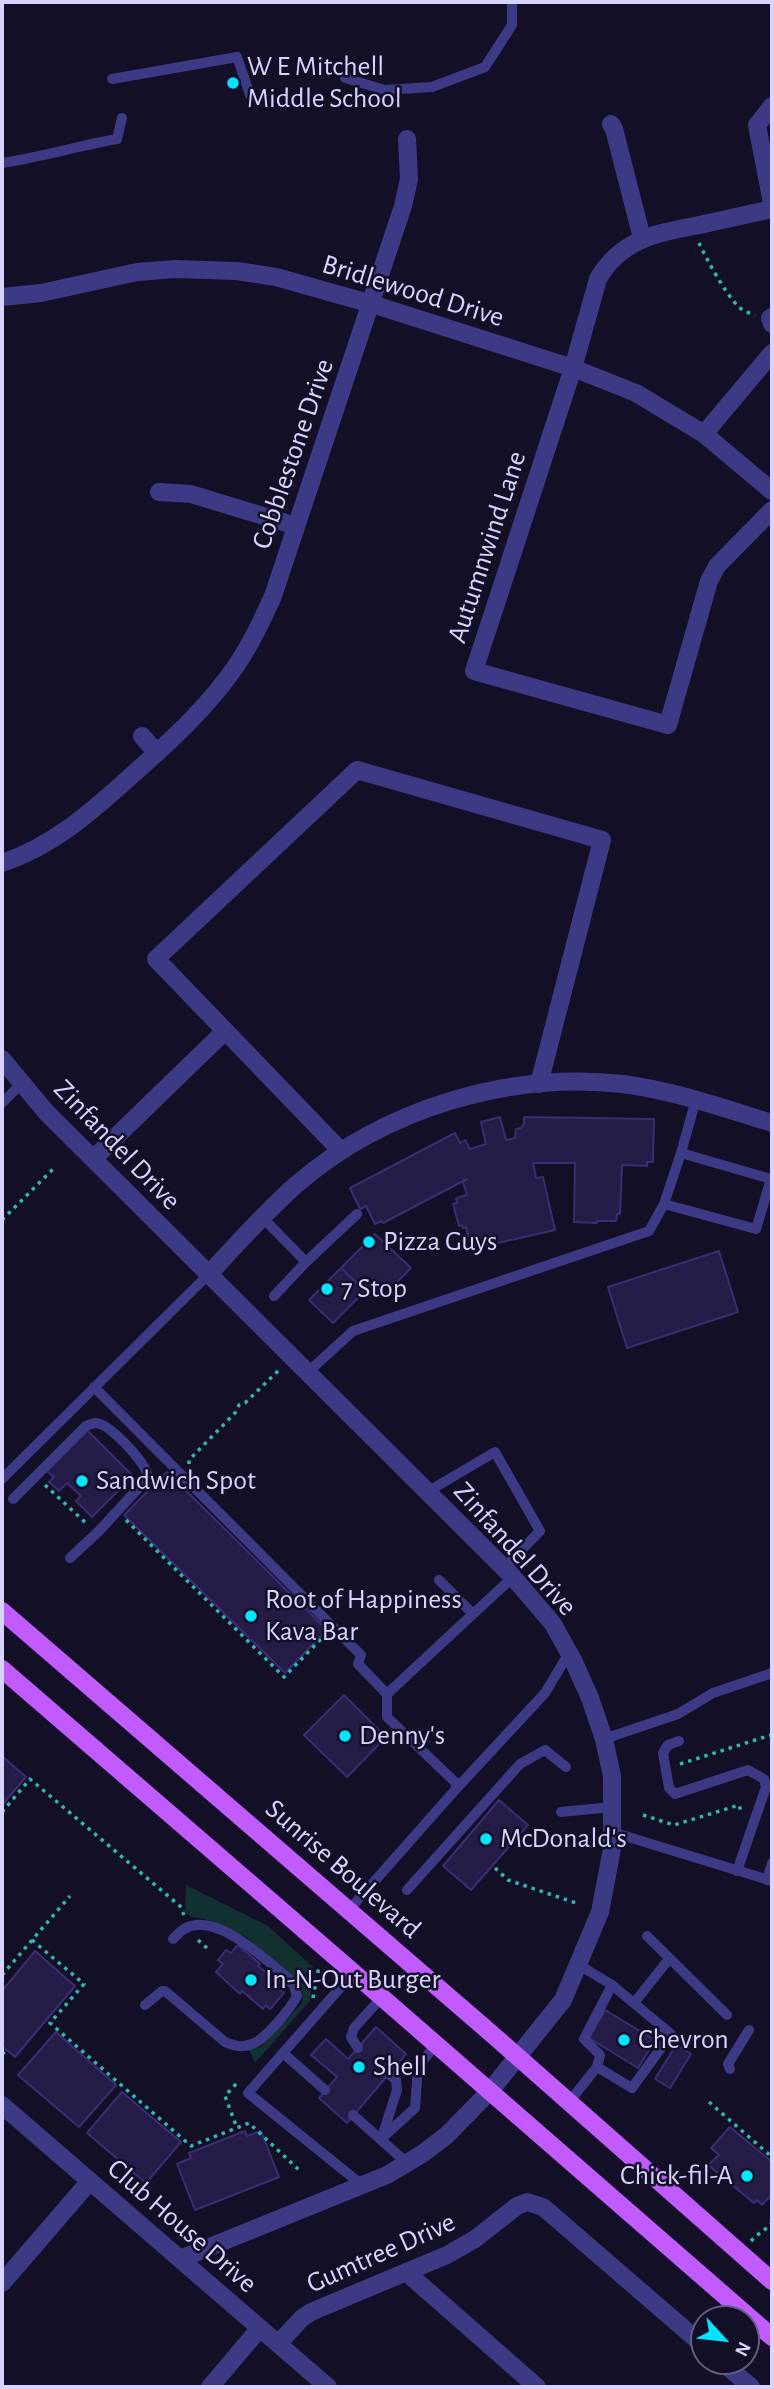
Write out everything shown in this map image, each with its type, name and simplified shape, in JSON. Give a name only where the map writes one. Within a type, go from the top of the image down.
[{"type":"main road","name":"Sunrise Boulevard","points":[[2,1611],[518,2057],[772,2281]]},
{"type":"main road","points":[[2,1669],[438,2043],[772,2337]]},
{"type":"street","points":[[772,106],[757,125],[772,203]]},
{"type":"street","points":[[611,124],[642,238]]},
{"type":"street","name":"Cobblestone Drive","points":[[2,863],[66,831],[93,811],[157,753],[206,705],[237,665],[257,631],[273,596],[403,206],[409,179],[407,139]]},
{"type":"street","name":"Autumnwind Lane","points":[[772,209],[642,238],[611,259],[598,279],[573,368],[474,671],[668,724],[709,581],[717,566],[772,510]]},
{"type":"street","name":"Bridlewood Drive","points":[[2,297],[41,293],[137,272],[204,269],[276,277],[372,304],[573,368],[636,393],[704,434],[772,491]]},
{"type":"street","points":[[704,434],[772,353]]},
{"type":"street","points":[[159,492],[191,494],[296,526]]},
{"type":"street","points":[[142,736],[157,753]]},
{"type":"street","points":[[341,1151],[156,959],[357,770],[602,840],[539,1084]]},
{"type":"street","points":[[93,1159],[225,1031]]},
{"type":"street","name":"Zinfandel Drive","points":[[2,1059],[21,1084],[93,1159],[508,1573],[553,1624],[590,1698],[604,1739],[612,1776],[612,1849],[600,1912],[563,2000],[490,2091],[447,2135],[387,2175],[180,2259]]},
{"type":"street","points":[[208,1275],[299,1182],[341,1151],[400,1119],[441,1104],[484,1093],[539,1084],[622,1084],[696,1099],[772,1123]]},
{"type":"street","name":"Club House Drive","points":[[2,2105],[328,2387]]},
{"type":"street","points":[[2,2283],[90,2181]]},
{"type":"street","name":"Gumtree Drive","points":[[278,2344],[311,2312],[447,2255],[475,2239],[517,2206],[527,2202],[543,2207],[690,2334]]},
{"type":"street","points":[[406,2273],[537,2387]]},
{"type":"street","points":[[210,2387],[260,2328]]},
{"type":"street","points":[[737,2375],[751,2387]]},
{"type":"lane","points":[[345,78],[385,90],[432,87],[485,67],[512,25],[512,2]]},
{"type":"lane","points":[[112,79],[237,57],[250,95]]},
{"type":"lane","points":[[2,163],[117,139],[122,118]]},
{"type":"lane","points":[[2,1103],[21,1084]]},
{"type":"lane","points":[[307,1373],[353,1331],[649,1230],[664,1204],[696,1099]]},
{"type":"lane","points":[[664,1204],[756,1229],[771,1179],[681,1153]]},
{"type":"lane","points":[[274,1296],[356,1214]]},
{"type":"lane","points":[[262,1217],[306,1262]]},
{"type":"lane","points":[[2,1479],[208,1275]]},
{"type":"lane","points":[[94,1387],[361,1655],[358,1664],[387,1694],[387,1717],[456,1783],[456,1789]]},
{"type":"lane","points":[[13,1499],[86,1426],[94,1423],[103,1425],[112,1432],[143,1463],[147,1474],[144,1482],[70,1558]]},
{"type":"lane","points":[[387,1694],[473,1614],[540,1531],[495,1452],[427,1492]]},
{"type":"lane","points":[[439,1580],[473,1614]]},
{"type":"lane","points":[[349,1910],[545,1693],[569,1653]]},
{"type":"lane","points":[[604,1739],[678,1714],[713,1693],[772,1673]]},
{"type":"lane","points":[[679,1741],[668,1745],[663,1753],[669,1788],[675,1794],[748,1770],[764,1779],[766,1787],[737,1871]]},
{"type":"lane","points":[[407,1890],[520,1764],[545,1750],[566,1767]]},
{"type":"lane","points":[[561,1812],[612,1807]]},
{"type":"lane","points":[[612,1832],[769,1880],[772,1863]]},
{"type":"lane","points":[[145,2005],[165,1991],[225,2042],[237,2046],[256,2043],[293,2004],[297,1996],[294,1986],[244,1941],[207,1926],[190,1927],[173,1939]]},
{"type":"lane","points":[[647,1936],[727,2015]]},
{"type":"lane","points":[[634,2003],[669,1958]]},
{"type":"lane","points":[[579,1965],[612,1985],[671,2034],[632,2088],[597,2067]]},
{"type":"lane","points":[[354,1972],[248,2093],[362,2185]]},
{"type":"lane","points":[[569,2102],[597,2067],[600,2055],[584,2039],[612,1985]]},
{"type":"lane","points":[[358,2048],[351,2037],[354,2028],[383,1996]]},
{"type":"lane","points":[[730,2069],[728,2064],[749,2030]]},
{"type":"lane","points":[[382,2139],[415,2108],[418,2067],[438,2043]]},
{"type":"lane","points":[[283,2053],[325,2090]]},
{"type":"lane","points":[[382,2139],[397,2090],[396,2080],[389,2074]]},
{"type":"lane","points":[[353,2115],[407,2163]]},
{"type":"path","points":[[696,226],[698,241],[706,257],[741,309],[772,320]]},
{"type":"path","points":[[2,1220],[55,1167]]},
{"type":"path","points":[[192,1484],[189,1460],[239,1405],[245,1403],[278,1371]]},
{"type":"path","points":[[36,1476],[90,1527],[99,1518],[111,1524],[121,1515],[284,1677],[325,1636]]},
{"type":"path","points":[[680,1764],[771,1735],[772,1738]]},
{"type":"path","points":[[2,1812],[30,1779],[180,1906],[194,1937],[209,1950]]},
{"type":"path","points":[[643,1815],[674,1825],[739,1805],[745,1821],[753,1824]]},
{"type":"path","points":[[495,1868],[508,1880],[579,1904]]},
{"type":"path","points":[[2,1975],[70,1896]]},
{"type":"path","points":[[32,1940],[84,1984],[50,2023],[191,2146],[249,2123],[299,2170]]},
{"type":"path","points":[[2,2052],[7,2056]]},
{"type":"path","points":[[709,2102],[772,2157]]},
{"type":"path","points":[[751,2241],[758,2232],[772,2223]]},
{"type":"green space","points":[[186,1885],[268,1926],[313,1967],[310,2001],[255,2063],[249,2049],[261,2047],[303,2002],[301,1985],[246,1937],[205,1919],[191,1917],[185,1912]]},
{"type":"building","points":[[500,1117],[506,1140],[515,1138],[516,1129],[524,1124],[524,1117],[654,1119],[653,1162],[647,1162],[647,1166],[622,1165],[620,1214],[617,1214],[616,1221],[597,1223],[574,1222],[575,1163],[533,1163],[536,1178],[543,1177],[555,1230],[471,1249],[466,1227],[459,1226],[453,1204],[457,1203],[456,1198],[467,1195],[463,1182],[467,1179],[383,1223],[381,1221],[375,1224],[366,1206],[360,1209],[350,1188],[455,1133],[460,1143],[465,1140],[470,1149],[486,1144],[481,1122]]},
{"type":"building","points":[[375,1234],[411,1268],[391,1288],[385,1282],[370,1296],[341,1268]]},
{"type":"building","points":[[719,1251],[738,1312],[627,1348],[608,1287]]},
{"type":"building","points":[[341,1268],[365,1291],[333,1323],[309,1300]]},
{"type":"building","points":[[87,1430],[133,1476],[92,1517],[76,1501],[81,1496],[67,1483],[59,1491],[49,1482],[54,1477],[47,1471]]},
{"type":"building","points":[[167,1472],[327,1630],[285,1673],[124,1515]]},
{"type":"building","name":"Denny's","points":[[344,1695],[386,1737],[347,1777],[304,1735]]},
{"type":"building","points":[[2,1756],[26,1777],[2,1805]]},
{"type":"building","points":[[499,1800],[528,1825],[471,1890],[443,1866]]},
{"type":"building","name":"In-N-Out Burger","points":[[238,1945],[260,1964],[258,1966],[267,1973],[269,1971],[285,1986],[281,1990],[284,1993],[270,2009],[266,2005],[263,2009],[242,1991],[240,1994],[216,1972],[223,1964],[218,1960],[226,1950],[231,1953]]},
{"type":"building","points":[[35,1951],[75,1986],[15,2057],[2,2046],[2,1991]]},
{"type":"building","points":[[605,2010],[655,2040],[638,2068],[589,2038]]},
{"type":"building","points":[[376,2027],[406,2054],[347,2123],[319,2098],[337,2077],[311,2055],[326,2039],[348,2059]]},
{"type":"building","points":[[56,2032],[116,2085],[79,2127],[18,2075]]},
{"type":"building","points":[[676,2045],[691,2054],[670,2088],[655,2079]]},
{"type":"building","points":[[122,2092],[181,2142],[146,2183],[87,2133]]},
{"type":"building","points":[[730,2127],[772,2162],[772,2194],[762,2205],[757,2200],[754,2203],[708,2165],[719,2155],[711,2148]]},
{"type":"building","points":[[245,2131],[247,2136],[261,2131],[279,2177],[195,2210],[177,2164],[191,2158],[189,2153]]},
{"type":"place","name":"W E Mitchell Middle School","points":[[233,83]]},
{"type":"place","name":"Pizza Guys","points":[[369,1242]]},
{"type":"place","name":"7 Stop","points":[[327,1289]]},
{"type":"place","name":"Sandwich Spot","points":[[82,1481]]},
{"type":"place","name":"Root of Happiness Kava Bar","points":[[251,1616]]},
{"type":"place","name":"Denny's","points":[[345,1736]]},
{"type":"place","name":"McDonald's","points":[[486,1839]]},
{"type":"place","name":"In-N-Out Burger","points":[[251,1980]]},
{"type":"place","name":"Chevron","points":[[624,2040]]},
{"type":"place","name":"Shell","points":[[359,2067]]},
{"type":"place","name":"Chick-fil-A","points":[[747,2176]]}]
